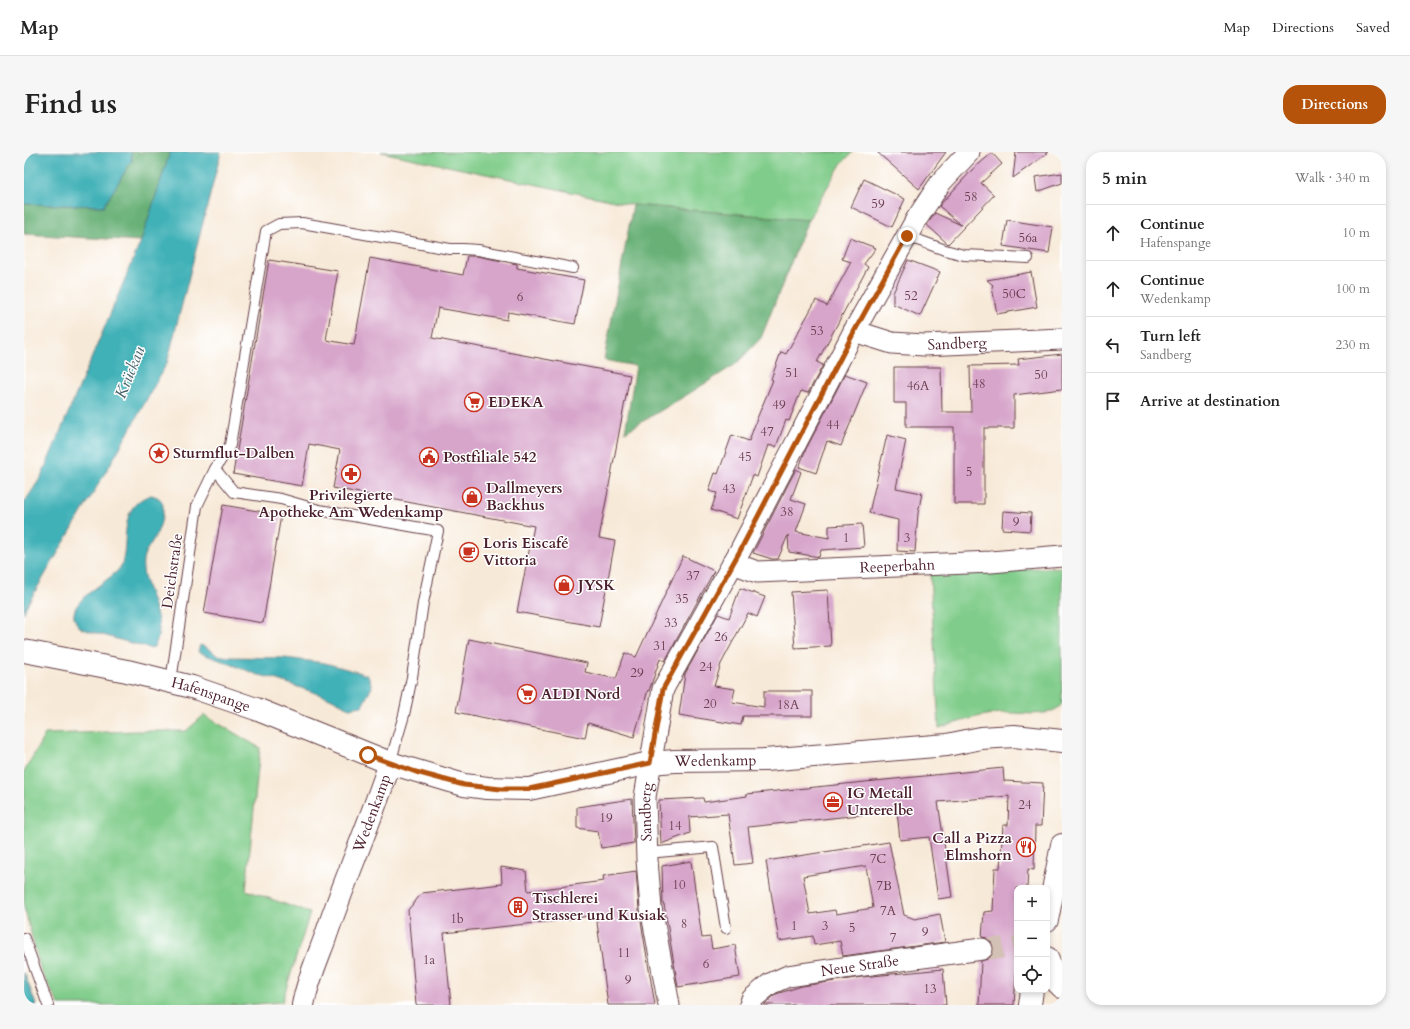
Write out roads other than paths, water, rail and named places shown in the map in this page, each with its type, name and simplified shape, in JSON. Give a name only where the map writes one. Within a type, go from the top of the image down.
[{"type":"main road","name":"Hafenspange","points":[[29,652],[171,681],[192,687],[256,709],[390,764]]},
{"type":"main road","name":"Wedenkamp","points":[[303,1005],[306,991],[331,921],[380,795],[390,764],[464,785],[501,789],[529,789],[650,763],[675,761],[765,760],[947,745],[981,738],[1014,736],[1062,741]]},
{"type":"main road","points":[[1050,905],[1062,845]]},
{"type":"main road","points":[[1050,965],[1057,982],[1062,987]]},
{"type":"main road","points":[[1030,1005],[1032,993]]},
{"type":"street","name":"Sandberg","points":[[669,1005],[651,908],[645,797],[663,689],[733,563],[854,332],[916,220],[942,182],[969,152]]},
{"type":"street","name":"Sandberg","points":[[854,332],[892,343],[924,345],[1062,339]]},
{"type":"street","name":"Reeperbahn","points":[[733,563],[757,572],[991,562],[1062,556]]},
{"type":"street","name":"Neue Straße","points":[[750,1005],[752,999],[770,984],[788,976],[900,959],[982,949]]},
{"type":"lane","name":"Deichstraße","points":[[171,681],[197,506],[215,469],[230,445],[266,231],[279,224],[302,223],[450,249],[478,250],[573,268]]},
{"type":"lane","points":[[907,236],[945,250],[964,255],[1028,258]]},
{"type":"lane","points":[[215,469],[234,492],[281,499],[319,510],[438,531],[423,603],[412,677],[404,715],[390,764]]},
{"type":"lane","points":[[647,854],[713,847],[726,928]]},
{"type":"lane","points":[[24,938],[48,1005]]},
{"type":"water","points":[[24,152],[131,152],[132,160],[104,206],[24,204]]},
{"type":"water","name":"Krückau","points":[[170,152],[221,152],[167,363],[118,451],[26,607],[24,613],[24,503],[41,477],[141,241]]},
{"type":"water","points":[[151,495],[161,500],[163,508],[163,515],[158,530],[145,553],[143,560],[143,570],[154,605],[159,629],[157,639],[152,649],[82,629],[76,623],[74,614],[76,606],[82,599],[109,578],[121,566],[123,562],[128,519],[135,505],[142,499]]},
{"type":"water","points":[[200,645],[206,647],[217,655],[229,657],[285,658],[325,663],[368,675],[372,687],[362,706],[349,708],[330,698],[272,678],[255,674],[198,652]]},
{"type":"water","points":[[24,972],[36,1005],[24,1005]]},
{"type":"tunnel","points":[[982,949],[1014,947]]},
{"type":"place","name":"EDEKA","points":[[474,402]]},
{"type":"place","name":"Sturmflut-Dalben","points":[[159,453]]},
{"type":"place","name":"Postfiliale 542","points":[[429,457]]},
{"type":"place","name":"Privilegierte Apotheke Am Wedenkamp","points":[[351,474]]},
{"type":"place","name":"Dallmeyers Backhus","points":[[472,497]]},
{"type":"place","name":"Loris Eiscafé Vittoria","points":[[469,552]]},
{"type":"place","name":"JYSK","points":[[564,585]]},
{"type":"place","name":"ALDI Nord","points":[[527,694]]},
{"type":"place","name":"IG Metall Unterelbe","points":[[833,802]]},
{"type":"place","name":"Call a Pizza Elmshorn","points":[[1026,847]]},
{"type":"place","name":"Tischlerei Strasser und Kusiak","points":[[518,907]]}]
